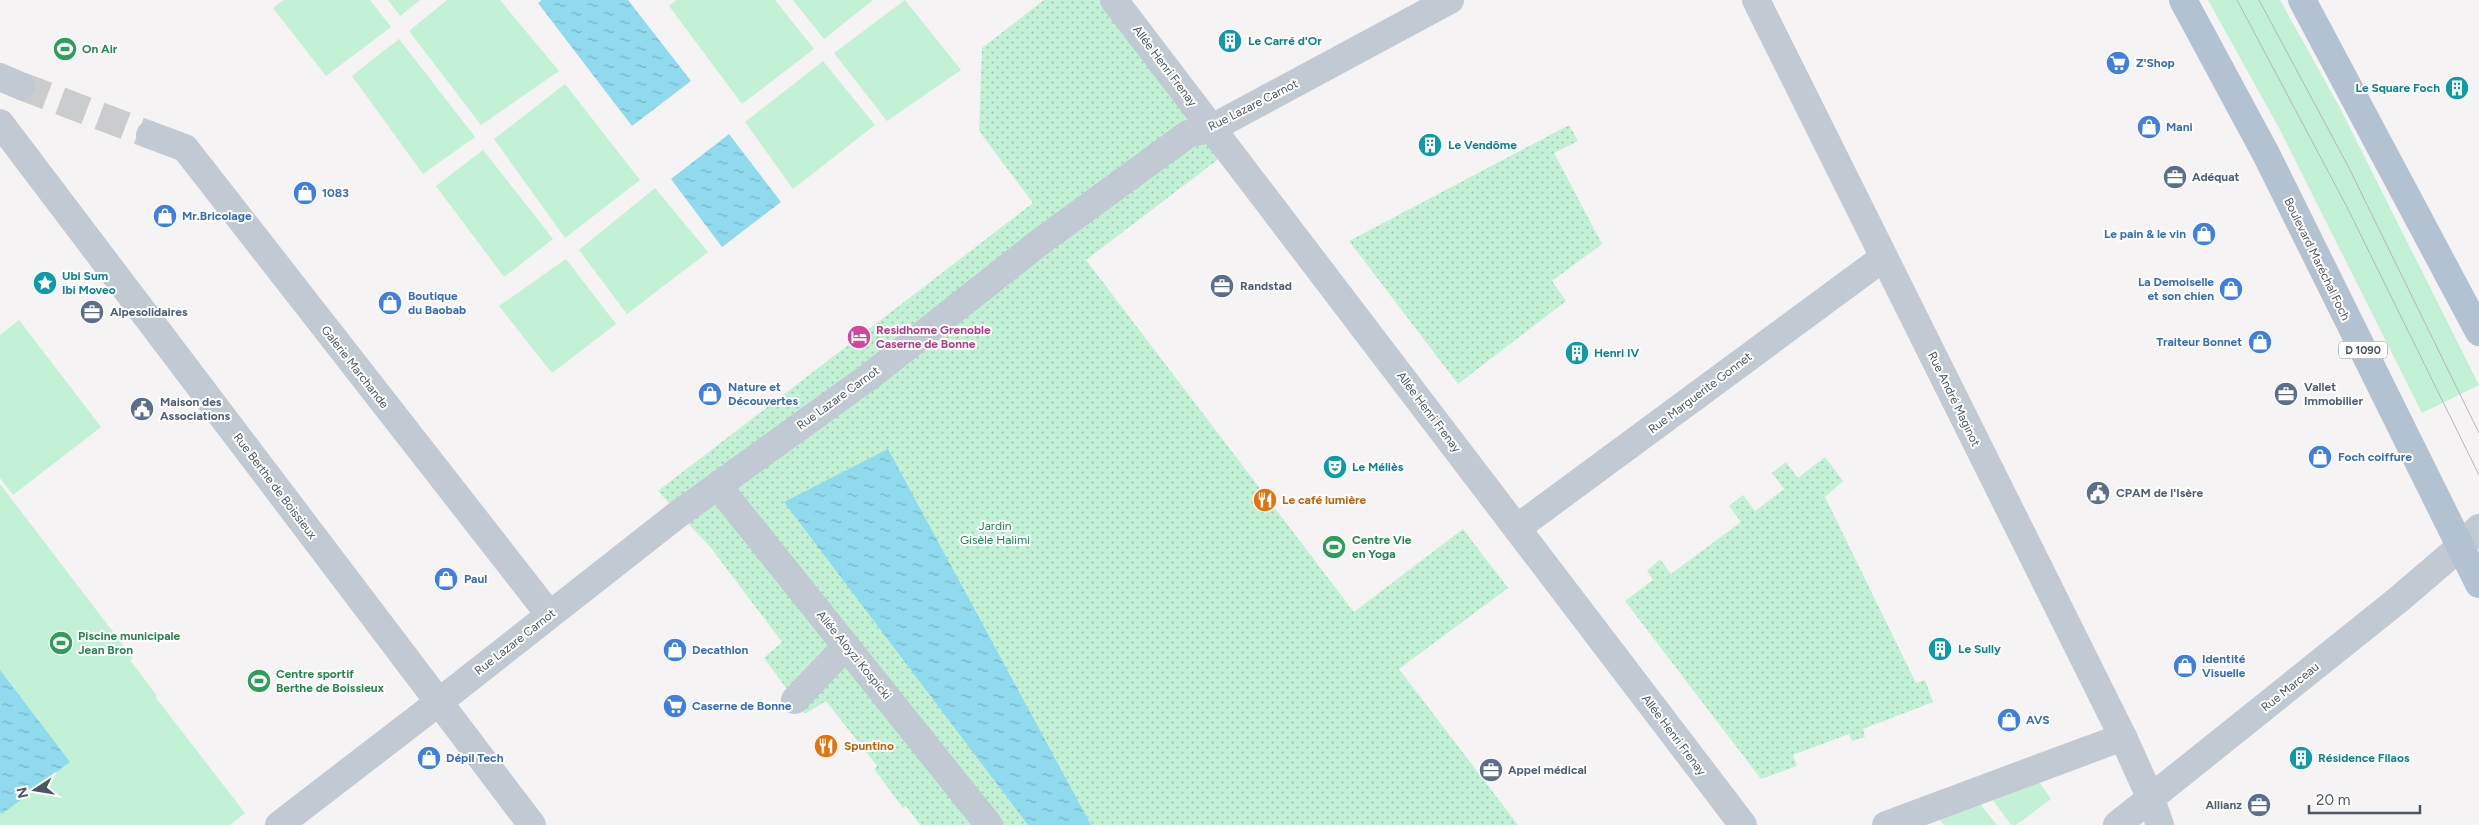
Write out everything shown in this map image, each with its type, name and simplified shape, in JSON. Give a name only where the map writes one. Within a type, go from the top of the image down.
[{"type":"main road","name":"Boulevard Maréchal Foch","points":[[2183,0],[2470,537],[2479,584]]},
{"type":"main road","points":[[2302,0],[2479,332]]},
{"type":"street","name":"Allée Henri Frenay","points":[[1114,0],[1743,825]]},
{"type":"street","name":"Rue Lazare Carnot","points":[[279,825],[439,702],[549,614],[718,486],[870,376],[1040,242],[1176,142],[1188,134],[1212,128],[1450,0]]},
{"type":"street","name":"Rue André Maginot","points":[[1756,0],[2123,737],[2151,799],[2160,825]]},
{"type":"street","name":"Rue Berthe de Boissieux","points":[[0,122],[532,825]]},
{"type":"street","name":"Galerie Marchande","points":[[150,135],[185,148],[549,614]]},
{"type":"street","name":"Rue Marguerite Gonnet","points":[[1517,528],[1856,276],[1884,258]]},
{"type":"street","name":"Allée Aloyzi Kospicki","points":[[718,486],[989,825]]},
{"type":"street","name":"Rue Marceau","points":[[2117,825],[2470,537]]},
{"type":"street","points":[[795,700],[846,646]]},
{"type":"street","points":[[1886,825],[2123,737]]},
{"type":"green space","points":[[284,0],[370,0],[391,27],[326,76],[273,8]]},
{"type":"green space","points":[[388,0],[420,0],[400,16]]},
{"type":"green space","points":[[447,0],[500,0],[559,71],[481,125],[409,31]]},
{"type":"green space","points":[[676,0],[775,0],[814,49],[742,104],[669,6]]},
{"type":"green space","points":[[793,0],[873,0],[824,39]]},
{"type":"green space","points":[[905,0],[961,70],[887,121],[834,53]]},
{"type":"green space","name":"Jardin Gisèle Halimi","points":[[1044,0],[1114,0],[1229,151],[1086,260],[1354,612],[1463,529],[1508,588],[1399,669],[1518,825],[920,825],[906,806],[903,808],[874,769],[877,766],[826,701],[805,714],[764,658],[782,642],[711,548],[658,491],[1033,203],[979,131],[982,48]]},
{"type":"green space","points":[[2208,0],[2280,0],[2340,108],[2479,385],[2422,413],[2280,130]]},
{"type":"green space","points":[[399,39],[475,137],[423,174],[352,76]]},
{"type":"green space","points":[[823,61],[875,125],[793,189],[745,122]]},
{"type":"green space","points":[[565,84],[640,180],[565,238],[494,139]]},
{"type":"green space","points":[[1569,125],[1578,141],[1554,153],[1602,244],[1552,281],[1566,301],[1458,384],[1349,241]]},
{"type":"green space","points":[[483,150],[553,239],[504,277],[436,186]]},
{"type":"green space","points":[[655,188],[708,252],[627,314],[579,250]]},
{"type":"green space","points":[[566,259],[616,324],[552,373],[499,306]]},
{"type":"green space","points":[[19,320],[101,427],[13,495],[0,478],[0,335]]},
{"type":"green space","points":[[1825,457],[1843,481],[1825,497],[1916,683],[1925,680],[1933,702],[1863,729],[1865,737],[1852,741],[1849,734],[1793,755],[1797,766],[1761,779],[1625,601],[1653,580],[1647,571],[1660,559],[1671,574],[1741,522],[1729,506],[1743,495],[1755,511],[1784,489],[1772,473],[1786,462],[1798,478]]},
{"type":"green space","name":"Piscine municipale Jean Bron","points":[[0,484],[133,658],[130,660],[157,696],[156,698],[245,813],[230,825],[0,825]]},
{"type":"green space","points":[[2038,780],[2051,799],[2016,825],[2011,825],[1992,799]]},
{"type":"green space","points":[[1980,804],[1997,825],[1944,825],[1940,820]]},
{"type":"water","points":[[542,0],[628,0],[691,81],[632,126],[538,3]]},
{"type":"water","points":[[729,134],[781,202],[722,247],[671,179]]},
{"type":"water","points":[[888,449],[1091,825],[1028,825],[784,502]]},
{"type":"water","points":[[0,670],[70,762],[2,814],[0,812]]},
{"type":"tunnel","points":[[21,86],[150,135]]},
{"type":"tram line","points":[[2237,0],[2347,207],[2479,475]]},
{"type":"tram line","points":[[2259,0],[2348,166],[2479,433]]},
{"type":"place","name":"Le Carré d'Or","points":[[1230,41]]},
{"type":"place","name":"On Air","points":[[65,49]]},
{"type":"place","name":"Z'Shop","points":[[2118,63]]},
{"type":"place","name":"Le Square Foch","points":[[2457,88]]},
{"type":"place","name":"Mani","points":[[2149,127]]},
{"type":"place","name":"Le Vendôme","points":[[1430,145]]},
{"type":"place","name":"Adéquat","points":[[2175,177]]},
{"type":"place","name":"1083","points":[[305,193]]},
{"type":"place","name":"Mr.Bricolage","points":[[165,216]]},
{"type":"place","name":"Le pain & le vin","points":[[2204,234]]},
{"type":"place","name":"Ubi Sum Ibi Moveo","points":[[45,283]]},
{"type":"place","name":"Randstad","points":[[1222,286]]},
{"type":"place","name":"La Demoiselle et son chien","points":[[2231,289]]},
{"type":"place","name":"Boutique du Baobab","points":[[390,303]]},
{"type":"place","name":"Alpesolidaires","points":[[92,312]]},
{"type":"place","name":"Residhome Grenoble Caserne de Bonne","points":[[859,337]]},
{"type":"place","name":"Traiteur Bonnet","points":[[2260,342]]},
{"type":"place","name":"Henri IV","points":[[1577,353]]},
{"type":"place","name":"Nature et Découvertes","points":[[710,394]]},
{"type":"place","name":"Vallet Immobilier","points":[[2286,394]]},
{"type":"place","name":"Maison des Associations","points":[[142,409]]},
{"type":"place","name":"Foch coiffure","points":[[2320,457]]},
{"type":"place","name":"Le Méliès","points":[[1335,467]]},
{"type":"place","name":"CPAM de l'Isère","points":[[2098,493]]},
{"type":"place","name":"Le café lumière","points":[[1265,500]]},
{"type":"place","name":"Centre Vie en Yoga","points":[[1334,547]]},
{"type":"place","name":"Paul","points":[[446,579]]},
{"type":"place","name":"Piscine municipale Jean Bron","points":[[61,643]]},
{"type":"place","name":"Le Sully","points":[[1940,649]]},
{"type":"place","name":"Decathlon","points":[[675,650]]},
{"type":"place","name":"Identité Visuelle","points":[[2185,666]]},
{"type":"place","name":"Centre sportif Berthe de Boissieux","points":[[259,681]]},
{"type":"place","name":"Caserne de Bonne","points":[[675,706]]},
{"type":"place","name":"AVS","points":[[2009,720]]},
{"type":"place","name":"Spuntino","points":[[826,746]]},
{"type":"place","name":"Dépil Tech","points":[[429,758]]},
{"type":"place","name":"Résidence Filaos","points":[[2301,758]]},
{"type":"place","name":"Appel médical","points":[[1491,770]]},
{"type":"place","name":"Allianz","points":[[2259,805]]}]
